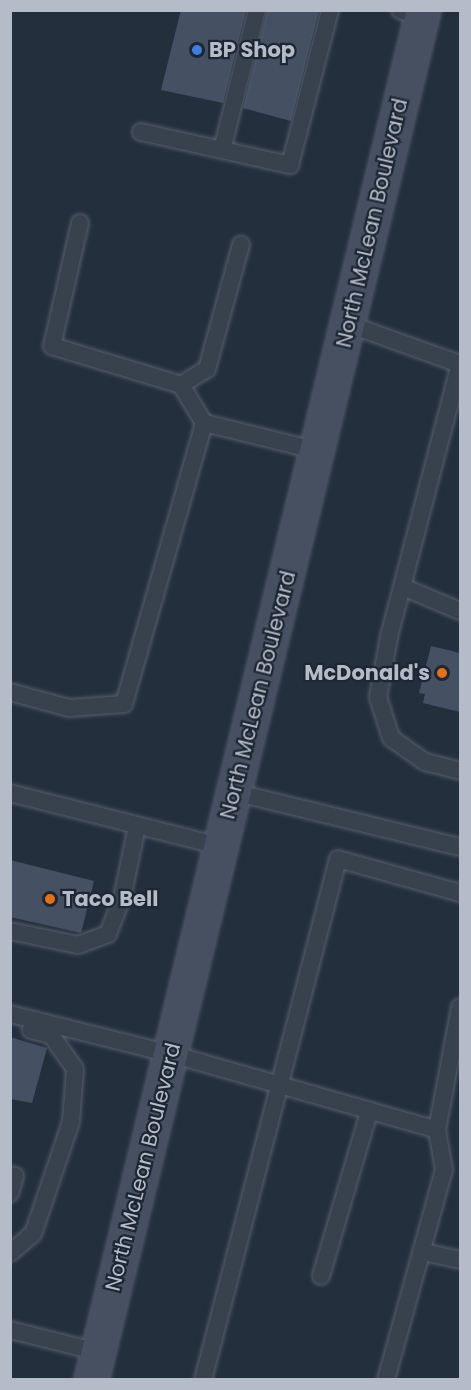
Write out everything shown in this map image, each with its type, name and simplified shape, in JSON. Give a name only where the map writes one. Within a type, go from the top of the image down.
[{"type":"main road","name":"North McLean Boulevard","points":[[94,1366],[318,451],[348,324],[415,13]]},
{"type":"lane","points":[[222,150],[256,10]]},
{"type":"lane","points":[[141,132],[290,165],[330,10]]},
{"type":"lane","points":[[80,223],[52,346],[181,385],[204,423],[318,451]]},
{"type":"lane","points":[[181,385],[207,369],[241,245]]},
{"type":"lane","points":[[348,324],[460,363],[402,587],[378,697],[390,738],[425,762],[457,768]]},
{"type":"lane","points":[[10,692],[69,708],[124,704],[204,423]]},
{"type":"lane","points":[[402,587],[460,611]]},
{"type":"lane","points":[[234,792],[460,847]]},
{"type":"lane","points":[[10,793],[220,846]]},
{"type":"lane","points":[[10,931],[78,945],[108,934],[122,898],[137,826]]},
{"type":"lane","points":[[203,1380],[338,859],[460,893]]},
{"type":"lane","points":[[386,1380],[444,1170],[436,1130],[456,1044],[460,1007]]},
{"type":"lane","points":[[10,1014],[171,1054],[436,1130]]},
{"type":"lane","points":[[10,1025],[51,1035],[75,1069],[71,1122],[33,1234],[10,1253]]},
{"type":"lane","points":[[321,1276],[369,1112]]},
{"type":"lane","points":[[10,1175],[15,1176],[10,1193]]},
{"type":"lane","points":[[423,1252],[460,1260]]},
{"type":"lane","points":[[10,1330],[94,1366]]},
{"type":"building","name":"BP Shop","points":[[181,10],[246,10],[223,103],[161,90]]},
{"type":"building","points":[[267,10],[319,10],[291,121],[243,108]]},
{"type":"building","name":"McDonald's","points":[[431,646],[460,653],[460,712],[423,703],[425,694],[419,693]]},
{"type":"building","name":"Taco Bell","points":[[10,860],[94,881],[81,933],[10,917]]},
{"type":"building","points":[[10,1037],[47,1048],[32,1103],[10,1099]]},
{"type":"place","name":"BP Shop","points":[[197,50]]},
{"type":"place","name":"McDonald's","points":[[442,673]]},
{"type":"place","name":"Taco Bell","points":[[50,899]]}]
